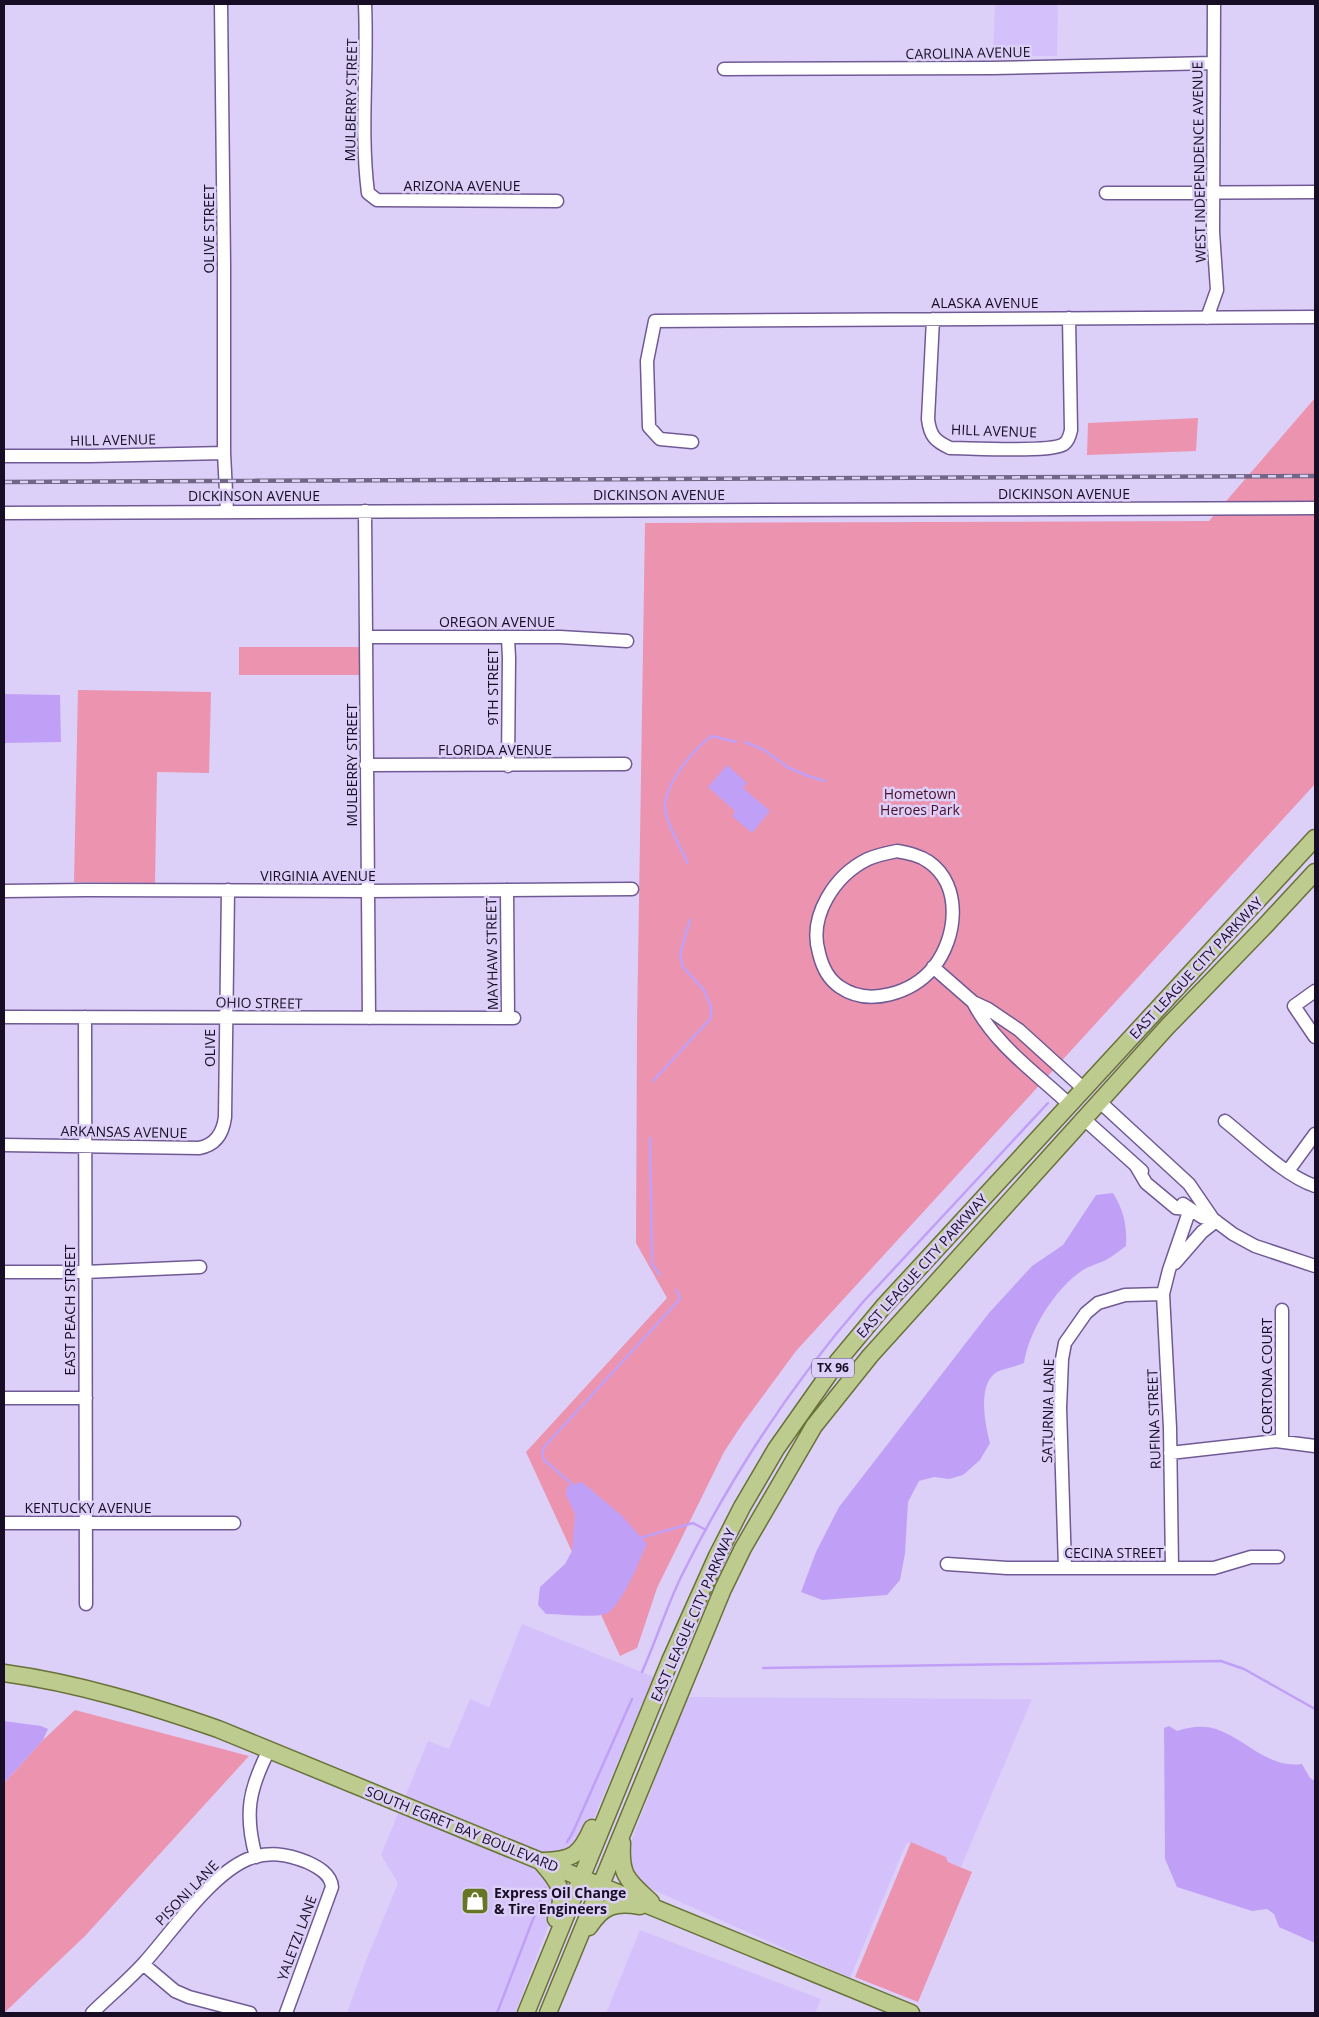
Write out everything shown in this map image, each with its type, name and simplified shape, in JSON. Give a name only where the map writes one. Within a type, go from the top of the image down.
[{"type":"main road","points":[[1236,924],[1271,875],[1315,826]]},
{"type":"main road","name":"EAST LEAGUE CITY PARKWAY","points":[[527,2011],[694,1606],[742,1507],[776,1449],[820,1386],[859,1336],[909,1278],[1315,838]]},
{"type":"main road","name":"EAST LEAGUE CITY PARKWAY","points":[[548,2013],[723,1588],[748,1540],[814,1426],[870,1356],[1167,1027],[1315,872]]},
{"type":"main road","points":[[1084,1089],[1100,1102]]},
{"type":"main road","points":[[1070,1105],[1084,1119]]},
{"type":"main road","name":"SOUTH EGRET BAY BOULEVARD","points":[[4,1673],[27,1676],[84,1689],[162,1710],[218,1729],[911,2013]]},
{"type":"main road","points":[[540,1861],[567,1858],[580,1851],[600,1813],[622,1780]]},
{"type":"main road","points":[[623,1830],[621,1862],[623,1870],[633,1885],[658,1909]]},
{"type":"main road","points":[[527,2011],[530,1987],[561,1905],[562,1893],[558,1882],[540,1861]]},
{"type":"main road","points":[[572,1954],[596,1915],[606,1908],[627,1904],[658,1909]]},
{"type":"street","name":"OLIVE STREET","points":[[221,4],[224,453],[227,511]]},
{"type":"street","name":"MULBERRY STREET","points":[[365,4],[367,41],[365,171],[368,193],[370,195]]},
{"type":"street","name":"WEST INDEPENDENCE AVENUE","points":[[1207,318],[1217,290],[1213,238],[1214,4]]},
{"type":"street","name":"CAROLINA AVENUE","points":[[724,69],[963,68],[1213,63]]},
{"type":"street","points":[[1106,193],[1315,192]]},
{"type":"street","name":"ARIZONA AVENUE","points":[[370,195],[377,200],[557,201]]},
{"type":"street","name":"HILL AVENUE","points":[[933,319],[928,419],[930,431],[938,442],[950,448],[1044,448],[1063,444],[1069,438],[1071,430],[1069,318]]},
{"type":"street","name":"ALASKA AVENUE","points":[[692,442],[660,439],[649,427],[647,361],[655,321],[1315,318]]},
{"type":"street","name":"HILL AVENUE","points":[[4,456],[224,453]]},
{"type":"street","name":"DICKINSON AVENUE","points":[[4,513],[1315,508]]},
{"type":"street","name":"MULBERRY STREET","points":[[365,511],[369,1018]]},
{"type":"street","name":"OREGON AVENUE","points":[[367,637],[560,637],[627,641]]},
{"type":"street","name":"9TH STREET","points":[[508,638],[510,658],[508,766]]},
{"type":"street","name":"FLORIDA AVENUE","points":[[366,765],[508,766],[624,764]]},
{"type":"street","points":[[897,851],[921,857],[936,868],[948,885],[953,915],[947,942],[934,967],[907,987],[884,995],[860,995],[838,986],[822,964],[815,937],[817,924],[826,900],[842,878],[870,858],[897,851]]},
{"type":"street","name":"VIRGINIA AVENUE","points":[[4,891],[632,889]]},
{"type":"street","name":"OLIVE","points":[[225,1116],[228,890]]},
{"type":"street","name":"MAYHAW STREET","points":[[506,890],[511,1018]]},
{"type":"street","points":[[934,967],[973,1002],[1007,1021],[1084,1089]]},
{"type":"street","points":[[1315,991],[1294,1006],[1315,1037]]},
{"type":"street","points":[[973,1002],[981,1018],[994,1035],[1070,1105]]},
{"type":"street","name":"OHIO STREET","points":[[4,1017],[511,1018]]},
{"type":"street","name":"EAST PEACH STREET","points":[[85,1017],[86,1604]]},
{"type":"street","points":[[1024,1063],[1038,1047]]},
{"type":"street","points":[[1100,1102],[1190,1184],[1214,1220],[1233,1234],[1255,1246],[1315,1266]]},
{"type":"street","name":"ARKANSAS AVENUE","points":[[4,1145],[204,1147],[219,1136],[224,1125],[225,1116]]},
{"type":"street","points":[[1084,1119],[1172,1196],[1202,1217],[1214,1220]]},
{"type":"street","points":[[1225,1120],[1288,1171],[1315,1186]]},
{"type":"street","points":[[1288,1171],[1315,1134]]},
{"type":"street","name":"RUFINA STREET","points":[[1172,1568],[1170,1453],[1163,1294],[1168,1270],[1190,1209]]},
{"type":"street","points":[[1168,1270],[1214,1220]]},
{"type":"street","points":[[4,1272],[85,1272],[200,1267]]},
{"type":"street","name":"SATURNIA LANE","points":[[1064,1568],[1060,1408],[1062,1360],[1065,1343],[1086,1313],[1098,1304],[1125,1295],[1163,1294]]},
{"type":"street","name":"CORTONA COURT","points":[[1282,1310],[1282,1441]]},
{"type":"street","points":[[4,1398],[86,1398]]},
{"type":"street","points":[[1170,1453],[1282,1441],[1315,1446]]},
{"type":"street","name":"KENTUCKY AVENUE","points":[[4,1523],[234,1523]]},
{"type":"street","name":"CECINA STREET","points":[[947,1564],[1007,1568],[1214,1568],[1251,1557],[1278,1557]]},
{"type":"street","points":[[256,1856],[250,1834],[249,1813],[255,1780],[269,1750]]},
{"type":"street","name":"PISONI LANE","points":[[92,2013],[143,1964],[212,1885],[237,1864],[256,1856],[282,1854],[311,1864],[327,1874]]},
{"type":"street","name":"YALETZI LANE","points":[[286,2013],[332,1887],[332,1880],[327,1874]]},
{"type":"street","points":[[143,1964],[176,1991],[189,1997],[250,2013]]},
{"type":"shaded area","points":[[995,4],[1058,4],[1057,56],[993,56]]},
{"type":"shaded area","points":[[4,694],[60,695],[61,742],[4,743]]},
{"type":"shaded area","points":[[727,765],[747,783],[743,788],[770,811],[752,833],[732,816],[735,811],[708,787]]},
{"type":"shaded area","points":[[1113,1193],[1124,1218],[1126,1246],[1107,1259],[1085,1269],[1073,1278],[1053,1299],[1037,1324],[1024,1363],[997,1372],[989,1380],[984,1397],[984,1407],[990,1443],[980,1460],[963,1475],[949,1479],[934,1477],[919,1481],[908,1502],[905,1553],[900,1580],[887,1595],[822,1600],[801,1592],[816,1552],[839,1507],[989,1313],[1032,1266],[1063,1245],[1096,1195]]},
{"type":"shaded area","points":[[582,1482],[622,1516],[647,1544],[623,1594],[611,1610],[605,1614],[593,1616],[546,1614],[538,1605],[540,1587],[565,1564],[572,1551],[575,1514],[566,1495],[567,1486]]},
{"type":"shaded area","points":[[522,1624],[654,1677],[554,1911],[515,2013],[347,2013],[398,1883],[381,1855],[428,1741],[449,1749],[470,1699],[489,1707]]},
{"type":"shaded area","points":[[687,1697],[1032,1699],[961,1867],[948,1862],[946,1857],[911,1842],[906,1844],[850,1978],[640,1884],[632,1875],[627,1854],[630,1844]]},
{"type":"shaded area","points":[[4,1721],[41,1726],[48,1729],[43,1740],[4,1783]]},
{"type":"shaded area","points":[[1169,1726],[1177,1731],[1196,1727],[1216,1729],[1268,1758],[1278,1762],[1302,1764],[1310,1778],[1315,1781],[1315,1943],[1279,1927],[1274,1914],[1267,1909],[1252,1911],[1177,1887],[1165,1859],[1164,1728]]},
{"type":"shaded area","points":[[640,1930],[821,1999],[815,2013],[606,2013]]},
{"type":"green space","name":"Hometown Heroes Park","points":[[1315,398],[1315,784],[796,1351],[724,1452],[657,1588],[637,1648],[620,1656],[526,1452],[667,1298],[636,1243],[637,1028],[645,523],[1209,521]]},
{"type":"green space","points":[[1198,418],[1196,451],[1087,455],[1088,423]]},
{"type":"green space","points":[[239,647],[360,647],[359,675],[239,675]]},
{"type":"green space","points":[[78,690],[211,692],[209,773],[157,772],[155,883],[74,882]]},
{"type":"green space","points":[[75,1710],[249,1756],[85,1936],[4,2013],[4,1783],[43,1740]]},
{"type":"green space","points":[[911,1842],[946,1857],[948,1862],[972,1872],[918,2002],[855,1977]]},
{"type":"waterway","points":[[687,863],[666,816],[666,800],[669,790],[681,768],[697,749],[712,736],[736,742]]},
{"type":"waterway","points":[[745,742],[764,750],[789,768],[825,781]]},
{"type":"waterway","points":[[653,1081],[711,1018],[711,1007],[704,990],[683,967],[680,954],[690,920]]},
{"type":"waterway","points":[[642,1672],[681,1577],[700,1540],[741,1469],[786,1400],[863,1302],[1048,1103]]},
{"type":"waterway","points":[[650,1138],[652,1264],[660,1275]]},
{"type":"waterway","points":[[574,1486],[544,1460],[542,1454],[544,1447],[679,1300],[680,1297],[676,1290]]},
{"type":"waterway","points":[[640,1538],[693,1523],[706,1530]]},
{"type":"waterway","points":[[763,1668],[1221,1661],[1244,1669],[1315,1709]]},
{"type":"waterway","points":[[567,1842],[632,1699]]},
{"type":"waterway","points":[[497,2013],[545,1888]]},
{"type":"railway","points":[[4,482],[1315,476]]},
{"type":"place","name":"Express Oil Change & Tire Engineers","points":[[475,1901]]}]
